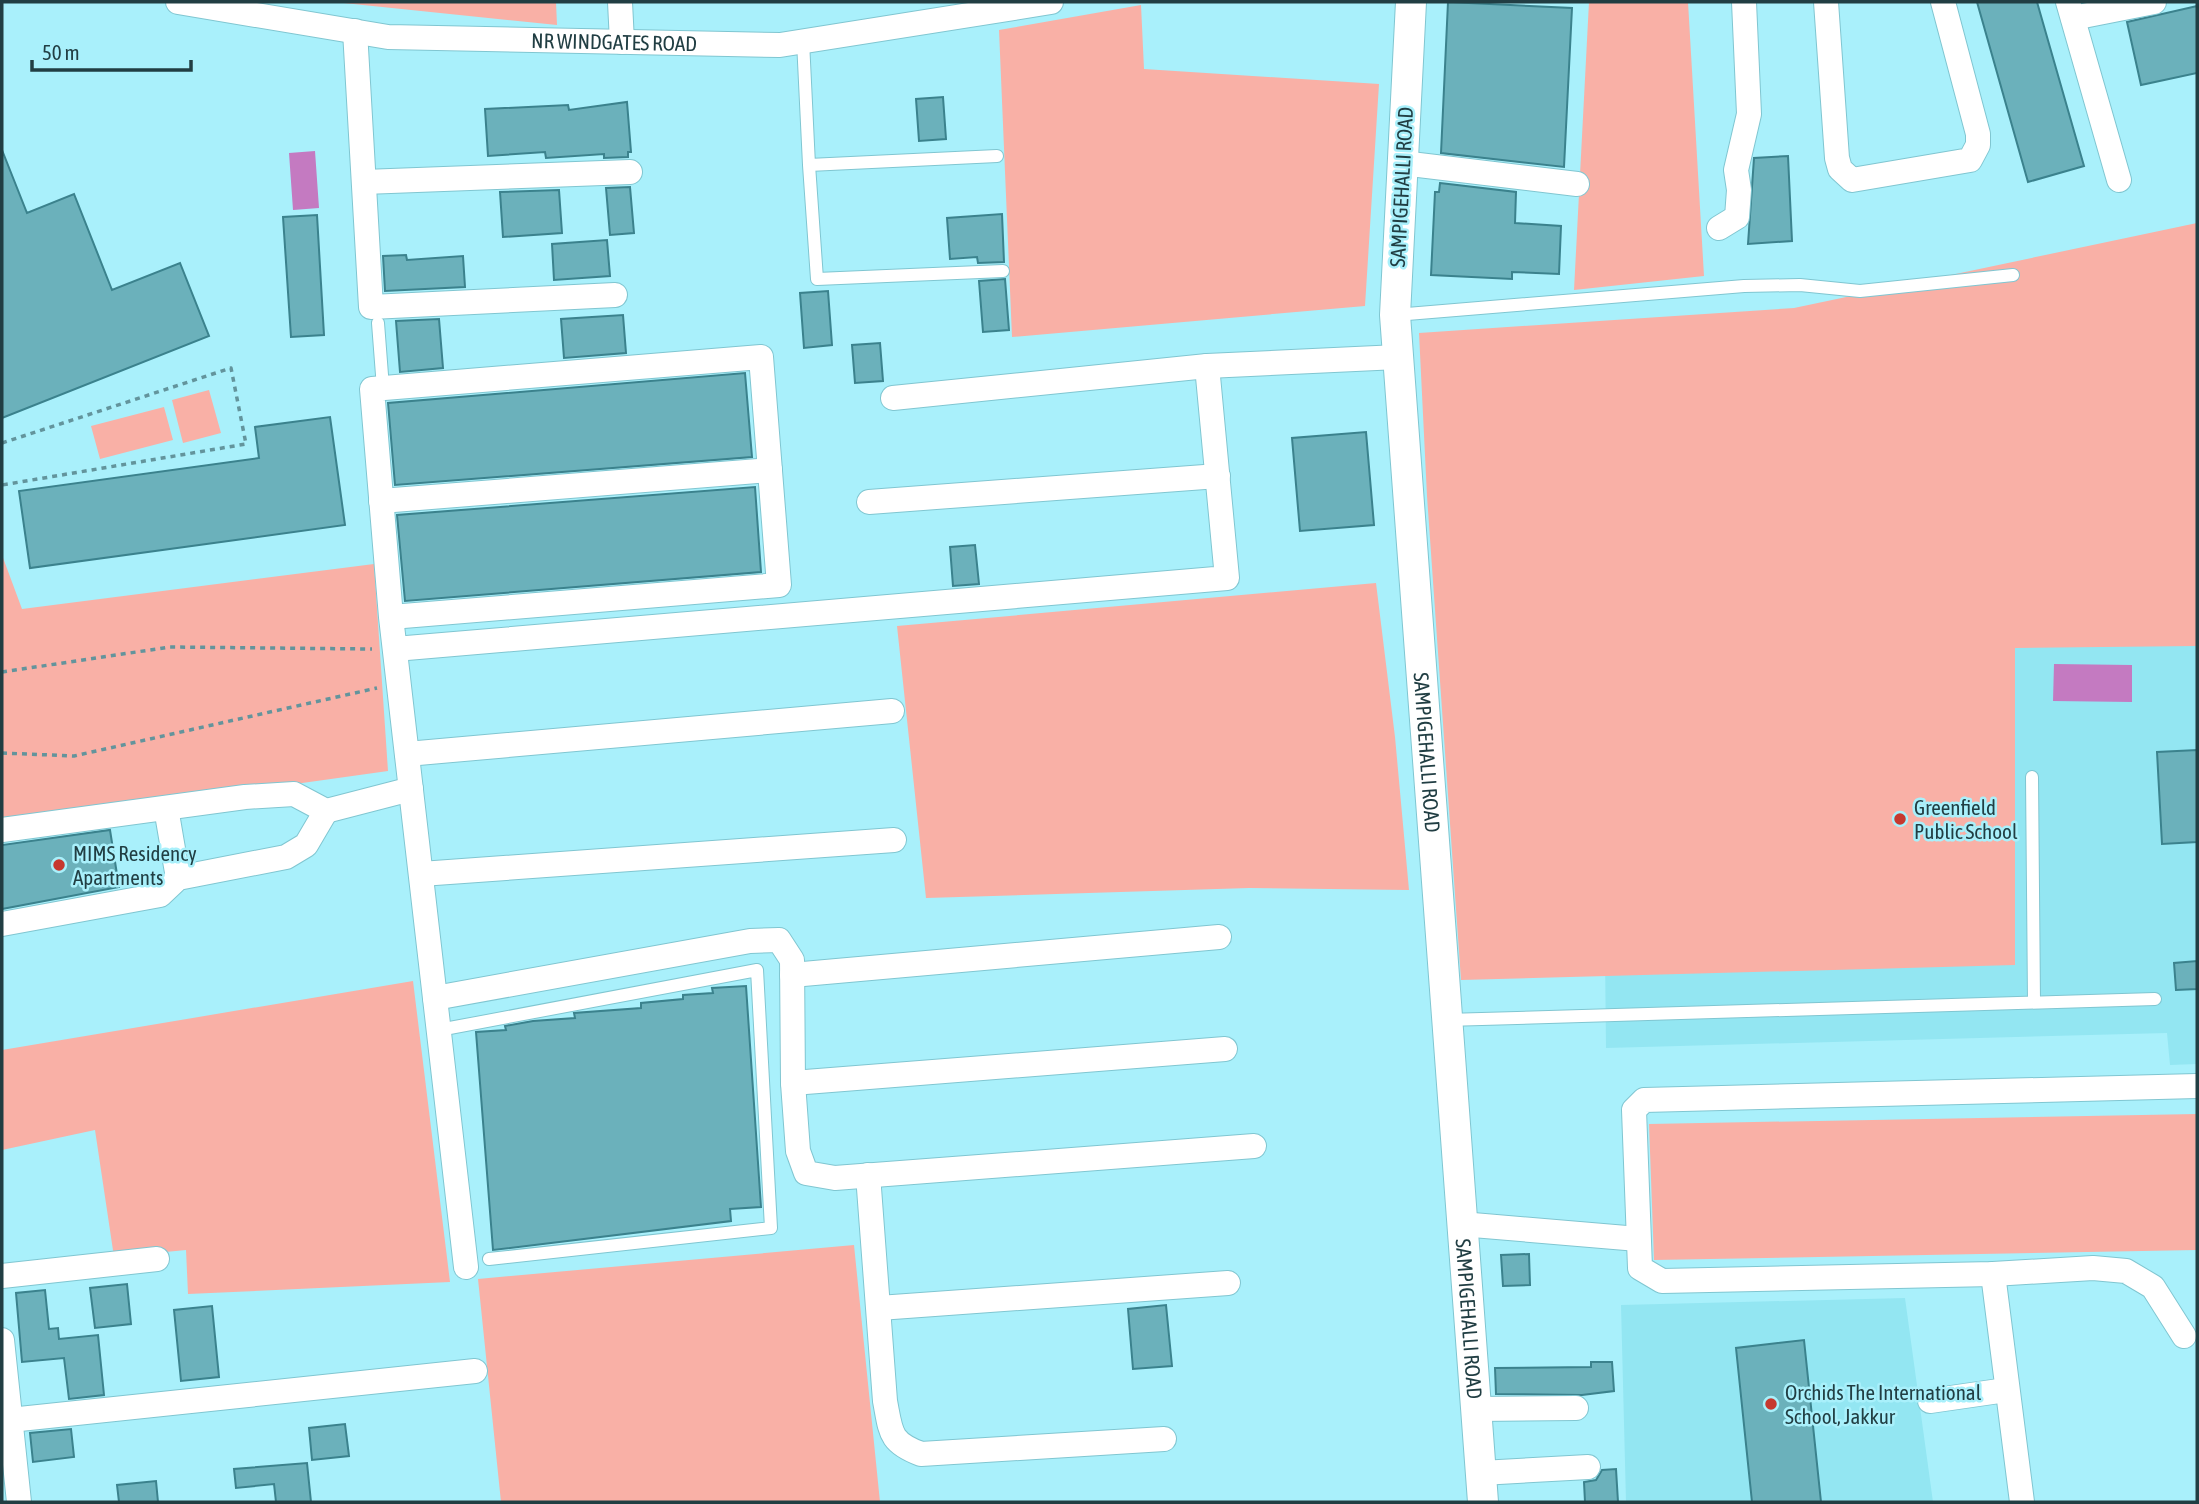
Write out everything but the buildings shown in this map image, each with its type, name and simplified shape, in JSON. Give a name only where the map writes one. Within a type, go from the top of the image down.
[{"type":"street","points":[[620,2],[622,42]]},
{"type":"street","name":"NR WINDGATES ROAD","points":[[191,3],[388,37],[780,45],[965,9],[1051,2]]},
{"type":"street","name":"SAMPIGEHALLI ROAD","points":[[1410,2],[1395,315],[1482,1488]]},
{"type":"street","points":[[1719,228],[1737,217],[1739,190],[1736,170],[1749,114],[1744,2]]},
{"type":"street","points":[[1826,2],[1837,158],[1840,169],[1852,180],[1970,160],[1975,154],[1978,134],[1942,2]]},
{"type":"street","points":[[2119,180],[2071,10],[2154,2]]},
{"type":"street","points":[[355,32],[371,307],[615,295]]},
{"type":"street","points":[[1402,163],[1577,184]]},
{"type":"street","points":[[364,182],[630,172]]},
{"type":"street","points":[[391,617],[779,585],[761,357],[372,388],[391,617],[435,998],[478,1263]]},
{"type":"street","points":[[893,398],[1208,366],[1398,357]]},
{"type":"street","points":[[395,649],[1227,578],[1208,366]]},
{"type":"street","points":[[381,501],[770,470]]},
{"type":"street","points":[[869,502],[1218,476]]},
{"type":"street","points":[[407,754],[892,711]]},
{"type":"street","points":[[2,830],[245,797],[294,794],[326,811],[411,789]]},
{"type":"street","points":[[166,808],[178,878]]},
{"type":"street","points":[[2,924],[160,895],[178,878],[286,857],[306,845],[326,811]]},
{"type":"street","points":[[421,874],[894,840]]},
{"type":"street","points":[[792,975],[1219,937]]},
{"type":"street","points":[[435,998],[750,941],[779,940],[792,960],[793,1083],[798,1151],[806,1173],[835,1178],[1254,1146]]},
{"type":"street","points":[[793,1083],[1225,1049]]},
{"type":"street","points":[[2184,1336],[2153,1287],[2126,1271],[2093,1268],[1993,1275],[1662,1281],[1640,1268],[1634,1110],[1644,1100],[2197,1086]]},
{"type":"street","points":[[868,1175],[885,1401],[891,1435],[902,1447],[921,1454],[1164,1439]]},
{"type":"street","points":[[1461,1224],[1638,1239]]},
{"type":"street","points":[[2,1276],[157,1259]]},
{"type":"street","points":[[1993,1275],[2022,1502]]},
{"type":"street","points":[[879,1308],[1228,1283]]},
{"type":"street","points":[[2,1348],[10,1420],[8,1456],[19,1502]]},
{"type":"street","points":[[10,1420],[475,1371]]},
{"type":"street","points":[[1930,1401],[2006,1390]]},
{"type":"street","points":[[1476,1409],[1576,1409]]},
{"type":"street","points":[[1482,1488],[1588,1467]]},
{"type":"lane","points":[[803,41],[817,279],[1003,271]]},
{"type":"lane","points":[[809,166],[997,156]]},
{"type":"lane","points":[[1395,315],[1744,286],[1800,285],[1860,292],[2013,275]]},
{"type":"lane","points":[[378,323],[383,388]]},
{"type":"lane","points":[[2032,777],[2034,1002]]},
{"type":"lane","points":[[439,1030],[757,970],[771,1228],[478,1263]]},
{"type":"lane","points":[[1446,1020],[2155,999]]},
{"type":"path","points":[[2,443],[231,368],[246,444],[2,485]]},
{"type":"path","points":[[2,672],[170,647],[395,649]]},
{"type":"path","points":[[2,753],[74,756],[399,683]]},
{"type":"shaded area","points":[[334,2],[556,2],[557,25]]},
{"type":"shaded area","points":[[1589,2],[1688,2],[1704,276],[1574,290]]},
{"type":"shaded area","points":[[1141,5],[1144,69],[1379,84],[1365,306],[1012,337],[999,30]]},
{"type":"shaded area","points":[[315,151],[319,208],[293,210],[289,153]]},
{"type":"shaded area","points":[[2197,223],[2197,646],[2015,648],[2015,965],[1461,980],[1427,496],[1419,333],[1794,308]]},
{"type":"shaded area","points":[[209,390],[221,433],[183,443],[172,400]]},
{"type":"shaded area","points":[[164,407],[173,440],[100,459],[91,426]]},
{"type":"shaded area","points":[[2,555],[22,609],[374,564],[388,771],[2,825]]},
{"type":"shaded area","points":[[1376,583],[1395,737],[1409,890],[1249,888],[926,898],[897,626]]},
{"type":"shaded area","name":"Greenfield Public School","points":[[2041,646],[2197,646],[2197,1064],[2170,1065],[2167,1033],[1606,1048],[1602,661]]},
{"type":"shaded area","points":[[2054,664],[2132,665],[2132,702],[2053,701]]},
{"type":"shaded area","points":[[413,981],[450,1282],[188,1294],[186,1250],[114,1257],[95,1130],[2,1150],[2,1050]]},
{"type":"shaded area","points":[[2197,1114],[2197,1250],[1654,1260],[1649,1124]]},
{"type":"shaded area","points":[[854,1245],[880,1502],[501,1502],[478,1279]]},
{"type":"shaded area","name":"Orchids The International School, Jakkur","points":[[1905,1298],[1933,1502],[1626,1502],[1621,1305]]},
{"type":"place","name":"Greenfield Public School","points":[[1900,819]]},
{"type":"place","name":"MIMS Residency Apartments","points":[[59,865]]},
{"type":"place","name":"Orchids The International School, Jakkur","points":[[1771,1404]]}]
